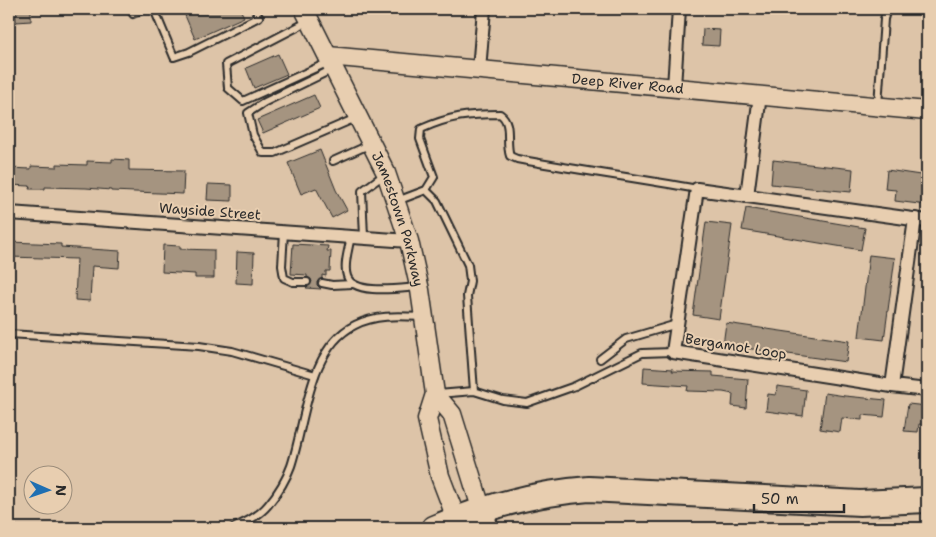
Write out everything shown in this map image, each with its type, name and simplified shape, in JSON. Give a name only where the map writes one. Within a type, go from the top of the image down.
[{"type":"highway","points":[[434,528],[485,519],[546,494],[589,489],[860,503],[927,500]]},
{"type":"main road","name":"Jamestown Parkway","points":[[307,15],[386,173],[409,241],[419,287],[435,394],[427,419],[440,476],[458,523]]},
{"type":"main road","name":"Deep River Road","points":[[331,62],[479,70],[927,110]]},
{"type":"main road","points":[[435,394],[452,414],[485,519]]},
{"type":"street","points":[[479,70],[484,9]]},
{"type":"street","points":[[674,87],[679,9]]},
{"type":"street","points":[[747,196],[760,95]]},
{"type":"street","points":[[698,189],[921,220],[892,386]]},
{"type":"street","name":"Bergamot Loop","points":[[698,189],[673,352],[927,390]]},
{"type":"street","name":"Wayside Street","points":[[9,213],[409,241]]},
{"type":"lane","points":[[130,9],[133,14],[145,9]]},
{"type":"lane","points":[[154,9],[174,57],[188,52],[258,17],[255,9]]},
{"type":"lane","points":[[878,106],[884,19],[887,9]]},
{"type":"lane","points":[[307,15],[226,64],[228,88],[243,101],[331,62]]},
{"type":"lane","points":[[331,62],[248,113],[253,134],[263,154],[275,153],[358,117]]},
{"type":"lane","points":[[396,201],[426,190],[434,177],[420,139],[421,129],[443,120],[471,114],[500,114],[504,117],[507,122],[508,150],[510,156],[517,159],[577,170],[624,175],[698,189]]},
{"type":"lane","points":[[333,161],[372,143]]},
{"type":"lane","points":[[364,237],[362,191],[386,173]]},
{"type":"lane","points":[[426,190],[437,201],[468,265],[470,281],[467,296],[474,391]]},
{"type":"lane","points":[[284,232],[282,266],[284,278],[293,282],[307,282]]},
{"type":"lane","points":[[351,236],[346,266],[347,276],[353,284]]},
{"type":"lane","points":[[322,283],[332,285],[353,284],[366,288],[419,287]]},
{"type":"lane","points":[[234,528],[248,522],[267,507],[280,488],[290,466],[315,375],[323,356],[337,338],[355,325],[374,318],[395,316],[424,317]]},
{"type":"lane","points":[[600,359],[626,339],[677,324]]},
{"type":"lane","points":[[9,334],[199,346],[232,351],[315,375]]},
{"type":"lane","points":[[435,394],[474,391],[503,400],[527,403],[575,386],[642,353],[673,352]]},
{"type":"building","points":[[15,9],[31,9],[31,21],[16,22]]},
{"type":"building","points":[[194,9],[240,9],[244,17],[195,39],[184,13]]},
{"type":"building","points":[[703,29],[720,30],[719,46],[702,45]]},
{"type":"building","points":[[278,54],[287,74],[254,88],[246,68]]},
{"type":"building","points":[[314,95],[320,108],[263,133],[257,120]]},
{"type":"building","points":[[320,150],[336,190],[347,210],[332,218],[316,188],[301,194],[288,163]]},
{"type":"building","points":[[112,159],[129,160],[129,170],[184,171],[183,194],[86,188],[45,187],[45,189],[29,189],[30,186],[9,185],[9,168],[31,169],[31,166],[57,167],[57,164],[87,165],[87,161],[112,162]]},
{"type":"building","points":[[773,160],[853,169],[851,192],[771,184]]},
{"type":"building","points":[[887,170],[927,176],[927,205],[895,201],[896,190],[885,189]]},
{"type":"building","points":[[208,184],[232,185],[232,201],[207,200]]},
{"type":"building","points":[[746,208],[865,228],[861,250],[742,230]]},
{"type":"building","points":[[706,222],[732,225],[719,319],[693,315]]},
{"type":"building","points":[[9,242],[61,244],[61,247],[120,251],[119,268],[92,266],[90,301],[75,300],[77,259],[9,257]]},
{"type":"building","points":[[293,244],[328,246],[327,251],[331,251],[330,271],[326,271],[326,276],[322,275],[322,278],[317,282],[321,289],[306,288],[312,282],[307,275],[291,274]]},
{"type":"building","points":[[163,245],[180,246],[180,249],[214,250],[214,278],[195,278],[195,274],[162,272]]},
{"type":"building","points":[[237,252],[254,253],[253,284],[236,283]]},
{"type":"building","points":[[869,255],[895,258],[884,340],[859,337]]},
{"type":"building","points":[[726,323],[849,341],[846,362],[723,345]]},
{"type":"building","points":[[644,367],[673,369],[672,371],[713,372],[713,376],[748,379],[746,408],[732,406],[733,394],[687,391],[688,386],[643,383]]},
{"type":"building","points":[[777,386],[806,390],[803,416],[766,411],[768,394],[776,395]]},
{"type":"building","points":[[825,393],[886,400],[884,417],[862,415],[862,420],[842,418],[840,432],[820,429]]},
{"type":"building","points":[[908,404],[927,406],[927,425],[919,424],[918,432],[904,431]]}]
